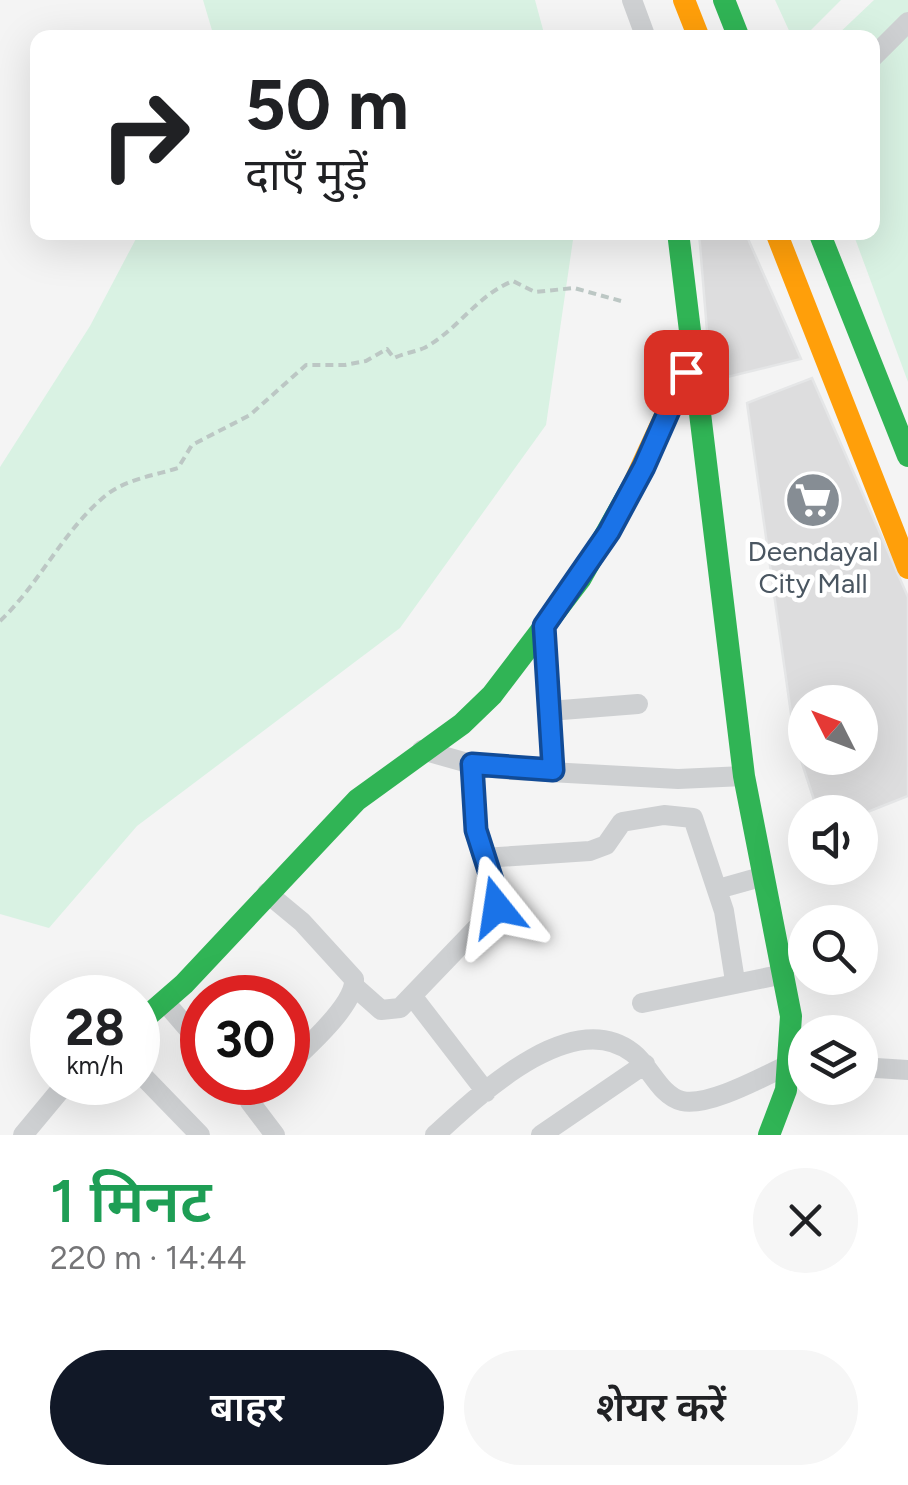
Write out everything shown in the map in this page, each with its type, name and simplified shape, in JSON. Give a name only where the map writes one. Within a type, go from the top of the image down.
[{"type":"street","points":[[632,0],[643,30]]},
{"type":"street","points":[[684,0],[696,30]]},
{"type":"street","points":[[724,0],[737,30]]},
{"type":"street","points":[[880,50],[908,22]]},
{"type":"street","points":[[679,240],[744,776],[791,1015]]},
{"type":"street","points":[[779,240],[908,568]]},
{"type":"street","points":[[822,240],[908,456]]},
{"type":"street","points":[[160,1005],[357,800],[476,711],[544,626],[609,532],[657,439],[694,352]]},
{"type":"street","points":[[544,626],[553,770]]},
{"type":"street","points":[[549,711],[638,704]]},
{"type":"street","points":[[422,750],[472,764],[678,779],[744,776]]},
{"type":"street","points":[[267,893],[346,966],[355,988],[388,1012],[413,997],[497,907],[472,803],[472,764]]},
{"type":"street","points":[[483,858],[590,851],[606,845],[622,822],[684,814],[698,824],[718,889],[735,981]]},
{"type":"street","points":[[718,889],[764,876]]},
{"type":"street","points":[[642,1003],[784,974]]},
{"type":"street","points":[[310,1045],[355,988]]},
{"type":"street","points":[[413,997],[486,1092]]},
{"type":"street","points":[[164,1002],[180,1020]]},
{"type":"street","points":[[435,1135],[486,1092],[568,1041],[590,1038],[616,1044],[644,1064],[663,1088],[685,1102],[703,1100],[788,1067]]},
{"type":"street","points":[[542,1135],[644,1064]]},
{"type":"street","points":[[878,1068],[908,1070]]},
{"type":"street","points":[[769,1135],[788,1090]]},
{"type":"street","points":[[160,1094],[200,1135]]},
{"type":"street","points":[[23,1135],[48,1105]]},
{"type":"street","points":[[252,1105],[275,1135]]},
{"type":"path","points":[[0,621],[56,556],[70,532],[106,496],[136,479],[178,468],[192,445],[250,414],[306,365],[345,366],[387,349],[394,358],[423,349],[462,319],[482,296],[512,281],[534,292],[574,288],[621,301]]},
{"type":"green space","points":[[203,0],[535,0],[543,30],[212,30]]},
{"type":"green space","points":[[775,0],[841,0],[811,30],[789,30]]},
{"type":"green space","points":[[874,0],[908,0],[908,382],[856,240],[880,240],[880,30],[842,30]]},
{"type":"green space","points":[[135,240],[573,240],[546,425],[400,628],[137,826],[49,928],[0,914],[0,467],[90,326]]},
{"type":"building","points":[[700,240],[749,240],[801,359],[711,381]]},
{"type":"building","name":"Deendayal City Mall","points":[[812,378],[908,597],[908,796],[878,808],[878,795],[812,795],[806,775],[878,775],[878,685],[788,685],[788,693],[747,403]]},
{"type":"traffic: fast","points":[[724,0],[736,30]]},
{"type":"traffic: fast","points":[[679,240],[744,776],[791,1016],[786,1090],[769,1135]]},
{"type":"traffic: fast","points":[[822,240],[908,456]]},
{"type":"traffic: fast","points":[[160,1005],[357,800],[462,724],[492,695],[581,578],[633,485]]},
{"type":"traffic: slow","points":[[684,0],[696,30]]},
{"type":"traffic: slow","points":[[779,240],[908,568]]},
{"type":"traffic: slow","points":[[633,485],[693,355]]},
{"type":"place","name":"Deendayal City Mall","points":[[813,500]]},
{"type":"route","points":[[497,907],[498,899],[476,830],[472,764],[553,770],[544,626],[581,578],[609,532],[644,467],[686,372]]}]
